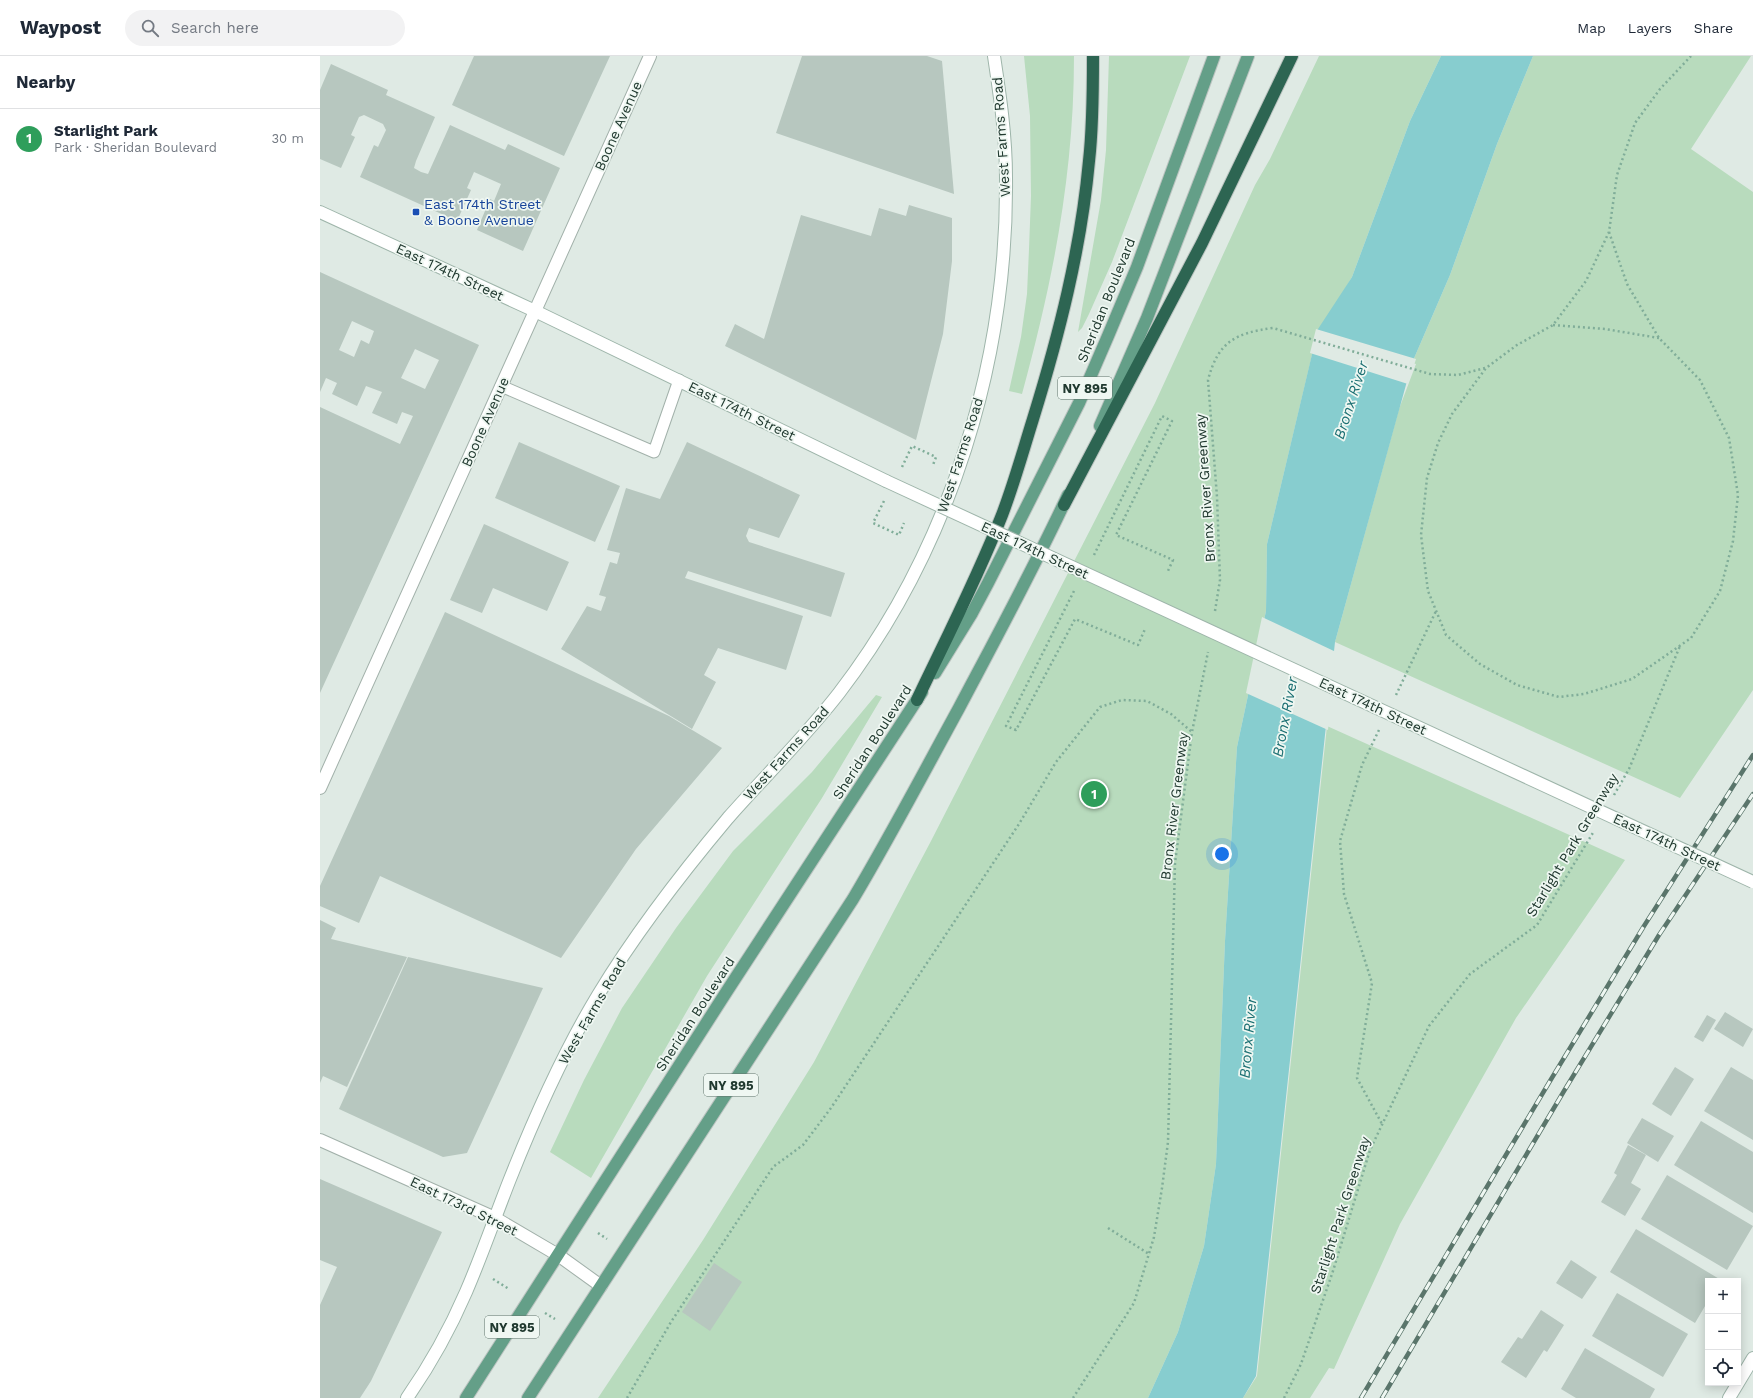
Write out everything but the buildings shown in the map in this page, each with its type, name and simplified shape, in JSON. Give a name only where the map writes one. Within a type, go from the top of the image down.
[{"type":"highway","points":[[917,700],[964,603],[1001,516],[1023,453],[1054,351],[1076,254],[1086,190],[1092,124],[1093,56]]},
{"type":"highway","points":[[1064,505],[1202,243],[1292,56]]},
{"type":"main road","name":"Sheridan Boulevard","points":[[466,1398],[723,997],[954,643],[979,601],[1079,403],[1137,267],[1214,56]]},
{"type":"main road","name":"NY 895","points":[[528,1398],[852,899],[876,860],[924,774],[1064,505],[1128,365],[1148,318],[1248,56]]},
{"type":"street","name":"Boone Avenue","points":[[320,788],[650,56]]},
{"type":"street","name":"West Farms Road","points":[[407,1398],[435,1354],[465,1295],[544,1099],[570,1045],[597,996],[627,950],[694,858],[798,742],[838,693],[892,614],[940,517],[954,483],[978,405],[997,316],[1002,278],[1006,224],[1006,173],[1003,124],[994,56]]},
{"type":"street","name":"East 174th Street","points":[[320,212],[534,311],[886,481],[1753,882]]},
{"type":"street","name":"East 173rd Street","points":[[320,1140],[495,1218],[558,1255],[601,1286]]},
{"type":"street","points":[[1729,1398],[1753,1358]]},
{"type":"lane","points":[[501,386],[654,452],[679,380]]},
{"type":"path","points":[[1609,232],[1627,284],[1659,338],[1700,380],[1729,438],[1738,495],[1733,541],[1720,591],[1691,638],[1632,679],[1584,694],[1559,697],[1517,685],[1480,664],[1446,635],[1428,591],[1421,535],[1427,478],[1438,443],[1452,414],[1486,368],[1517,345],[1553,325],[1586,281],[1609,232],[1617,175],[1635,123],[1660,89],[1691,56]]},
{"type":"path","points":[[1553,325],[1605,328],[1659,338]]},
{"type":"path","name":"Bronx River Greenway","points":[[1215,615],[1220,580],[1217,497],[1208,380],[1213,364],[1223,348],[1237,336],[1254,330],[1273,328],[1430,374],[1458,375],[1486,368]]},
{"type":"path","points":[[1092,559],[1162,416],[1172,420],[1116,535],[1173,560],[1167,573]]},
{"type":"path","points":[[901,468],[912,446],[936,457],[933,465]]},
{"type":"path","points":[[886,498],[874,523],[899,535],[904,523]]},
{"type":"path","points":[[1077,586],[1006,726],[1016,730],[1075,619],[1138,645],[1145,629]]},
{"type":"path","points":[[1392,702],[1436,611]]},
{"type":"path","name":"Bronx River Greenway","points":[[1073,1398],[1134,1303],[1149,1254],[1162,1188],[1168,1142],[1175,863],[1192,732],[1209,646]]},
{"type":"path","name":"Starlight Park Greenway","points":[[1614,796],[1629,769],[1680,646]]},
{"type":"path","points":[[627,1398],[671,1322],[773,1167],[803,1145],[831,1108],[1014,831],[1056,762],[1087,722],[1100,707],[1122,700],[1148,701],[1170,714],[1192,732]]},
{"type":"path","points":[[1382,723],[1362,765],[1340,841],[1344,894],[1372,983],[1357,1078],[1382,1124]]},
{"type":"path","name":"Starlight Park Greenway","points":[[1284,1398],[1300,1364],[1333,1271],[1370,1150],[1429,1026],[1470,974],[1537,925],[1595,828]]},
{"type":"path","points":[[1108,1228],[1149,1254]]},
{"type":"path","points":[[487,1276],[509,1289]]},
{"type":"path","points":[[545,1313],[560,1323]]},
{"type":"green space","points":[[1024,56],[1074,56],[1070,143],[1060,227],[1043,310],[1022,394],[1009,391],[1021,337],[1027,294],[1031,196],[1030,116]]},
{"type":"green space","points":[[1109,56],[1190,56],[1112,262],[1089,314],[1082,328],[1078,332],[1101,200],[1106,150]]},
{"type":"green space","points":[[1319,56],[1441,56],[1410,121],[1352,277],[1321,329],[1312,355],[1267,544],[1266,611],[1237,747],[1225,941],[1216,1164],[1204,1246],[1178,1332],[1148,1398],[598,1398],[703,1240],[814,1062],[931,841],[1155,403],[1255,185],[1270,159]]},
{"type":"green space","points":[[1533,56],[1751,56],[1691,149],[1753,192],[1753,690],[1680,798],[1335,642],[1399,409],[1416,364],[1412,363],[1450,275],[1497,144]]},
{"type":"green space","points":[[876,695],[882,697],[822,798],[707,976],[591,1178],[550,1152],[584,1080],[622,1008],[676,928],[733,851],[812,772]]},
{"type":"green space","points":[[1327,726],[1625,860],[1516,1018],[1400,1224],[1334,1369],[1329,1368],[1310,1398],[1243,1398],[1257,1376]]},
{"type":"water","name":"Bronx River","points":[[1441,56],[1533,56],[1497,144],[1450,275],[1412,363],[1335,642],[1256,1376],[1243,1398],[1148,1398],[1178,1332],[1204,1246],[1216,1164],[1225,941],[1237,747],[1266,611],[1267,544],[1318,329],[1352,277],[1410,121]]},
{"type":"pier","points":[[1316,329],[1416,359],[1408,384],[1310,353]]},
{"type":"pier","points":[[1262,617],[1336,652],[1328,730],[1246,693]]},
{"type":"railway","points":[[1361,1398],[1644,926],[1753,755]]},
{"type":"railway","points":[[1382,1398],[1564,1091],[1659,935],[1753,794]]},
{"type":"place","name":"East 174th Street & Boone Avenue","points":[[416,212]]},
{"type":"place","name":"Starlight Park","points":[[1094,794]]}]
